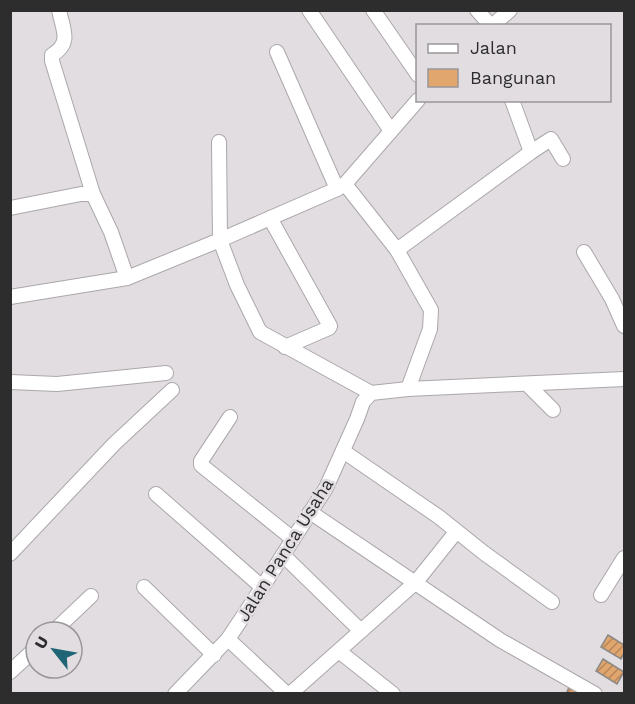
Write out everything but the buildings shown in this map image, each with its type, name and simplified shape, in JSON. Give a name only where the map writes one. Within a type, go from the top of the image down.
[{"type":"street","points":[[59,10],[65,42],[61,50],[52,56],[52,61],[93,194],[111,232],[127,278]]},
{"type":"street","points":[[309,10],[391,131]]},
{"type":"street","points":[[373,10],[416,74]]},
{"type":"street","points":[[477,10],[489,24]]},
{"type":"street","points":[[493,24],[510,10]]},
{"type":"street","points":[[277,52],[341,186],[398,250],[431,310],[430,329],[408,389]]},
{"type":"street","points":[[10,297],[127,278],[220,240],[341,186],[416,102]]},
{"type":"street","points":[[513,102],[531,152]]},
{"type":"street","points":[[398,250],[551,139],[563,159]]},
{"type":"street","points":[[219,142],[220,240],[237,285],[260,333],[370,393],[408,389],[624,379]]},
{"type":"street","points":[[10,208],[81,194],[93,194]]},
{"type":"street","points":[[270,218],[330,326],[285,347]]},
{"type":"street","points":[[584,252],[612,299],[624,326]]},
{"type":"street","points":[[10,382],[57,384],[166,373]]},
{"type":"street","points":[[527,384],[553,410]]},
{"type":"street","points":[[10,554],[114,444],[172,390]]},
{"type":"street","name":"Jalan Panca Usaha","points":[[175,693],[228,639],[326,489],[344,452],[363,402],[370,393]]},
{"type":"street","points":[[230,417],[201,460],[201,466],[293,539]]},
{"type":"street","points":[[344,452],[439,517],[552,602]]},
{"type":"street","points":[[156,494],[262,587]]},
{"type":"street","points":[[310,513],[500,640],[595,693]]},
{"type":"street","points":[[228,639],[289,693],[339,652],[416,582],[456,532]]},
{"type":"street","points":[[283,555],[361,631]]},
{"type":"street","points":[[600,595],[624,558]]},
{"type":"street","points":[[144,587],[214,655]]},
{"type":"street","points":[[65,620],[91,596]]},
{"type":"street","points":[[339,652],[393,693]]},
{"type":"street","points":[[10,672],[24,659]]}]
